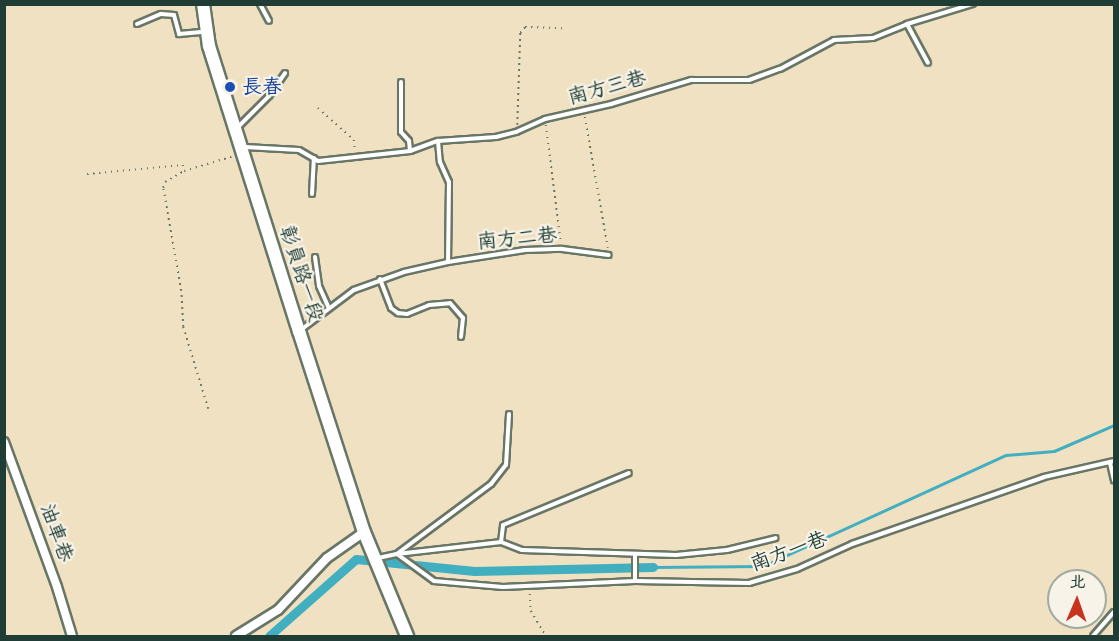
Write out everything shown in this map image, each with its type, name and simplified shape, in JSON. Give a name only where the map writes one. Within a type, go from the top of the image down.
[{"type":"main road","name":"彰員路一段","points":[[203,4],[205,32],[299,331],[364,532],[407,636]]},
{"type":"street","name":"油車巷","points":[[4,442],[57,587],[72,636]]},
{"type":"street","points":[[237,636],[278,610],[327,558],[364,532]]},
{"type":"lane","points":[[260,4],[268,21]]},
{"type":"lane","name":"南方三巷","points":[[242,152],[299,150],[318,160],[410,151],[438,141],[516,132],[545,119],[584,111],[691,80],[749,80],[780,69],[834,40],[873,38],[907,24],[973,4]]},
{"type":"lane","points":[[137,24],[162,14],[174,15],[179,34],[205,32]]},
{"type":"lane","points":[[907,24],[928,63]]},
{"type":"lane","points":[[235,130],[269,96],[285,73]]},
{"type":"lane","points":[[401,82],[401,132],[409,141],[410,151]]},
{"type":"lane","points":[[438,141],[440,162],[449,182],[448,262]]},
{"type":"lane","points":[[312,194],[314,158]]},
{"type":"lane","name":"南方二巷","points":[[299,331],[354,290],[380,279],[448,262],[525,250],[562,249],[609,255]]},
{"type":"lane","points":[[315,257],[319,286],[329,308]]},
{"type":"lane","points":[[380,279],[391,308],[398,313],[406,314],[429,305],[450,303],[463,318],[462,337]]},
{"type":"lane","points":[[398,554],[491,484],[506,465],[509,414]]},
{"type":"lane","points":[[1112,462],[1114,481]]},
{"type":"lane","name":"南方一巷","points":[[398,554],[434,581],[503,587],[635,581],[749,583],[797,569],[852,544],[1044,477],[1112,462]]},
{"type":"lane","points":[[501,542],[503,525],[629,473]]},
{"type":"lane","name":"南方一巷","points":[[373,556],[501,542],[522,550],[676,555],[727,550],[776,538]]},
{"type":"lane","points":[[635,554],[635,581]]},
{"type":"lane","points":[[1093,636],[1114,612]]},
{"type":"path","points":[[516,132],[520,33],[525,27],[562,28]]},
{"type":"path","points":[[318,108],[354,140],[356,157]]},
{"type":"path","points":[[584,111],[609,255]]},
{"type":"path","points":[[545,119],[562,249]]},
{"type":"path","points":[[208,409],[183,327],[181,291],[163,188],[173,176],[242,152]]},
{"type":"path","points":[[87,174],[183,165],[184,171]]},
{"type":"path","points":[[530,586],[531,611],[546,636]]},
{"type":"waterway","points":[[653,567],[763,566],[1006,455],[1054,451],[1114,425]]},
{"type":"waterway","points":[[269,636],[356,559],[474,571],[653,567]]},
{"type":"place","name":"長春","points":[[230,87]]}]
